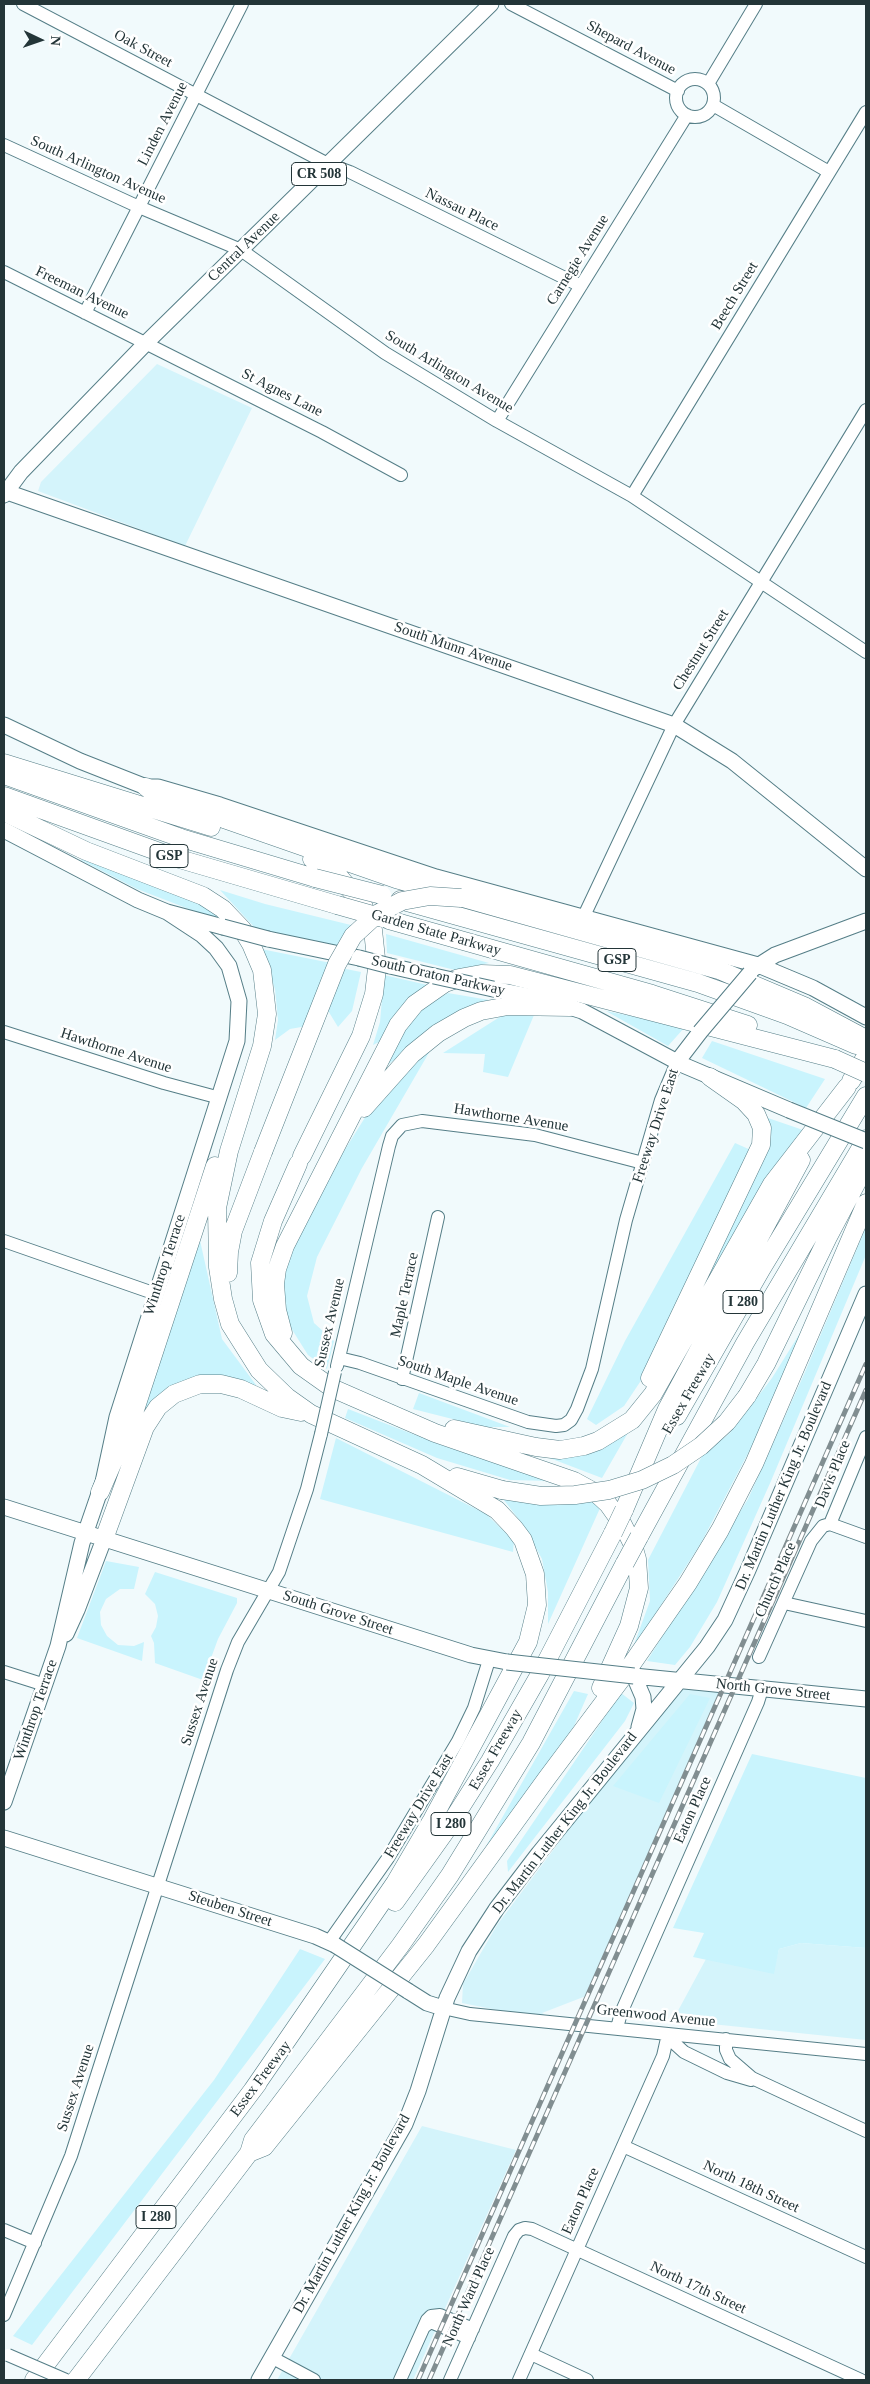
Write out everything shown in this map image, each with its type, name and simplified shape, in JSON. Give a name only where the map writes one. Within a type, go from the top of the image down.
[{"type":"highway","points":[[4,763],[305,856],[332,869],[352,889],[366,911],[373,930],[376,968],[374,994],[358,1044],[300,1160],[269,1232],[260,1272],[260,1291],[266,1318],[279,1341],[293,1359],[323,1382],[435,1433],[582,1485],[608,1504],[630,1538],[639,1575],[638,1596],[633,1615],[601,1689],[547,1778]]},
{"type":"highway","name":"Garden State Parkway","points":[[4,775],[148,828],[315,878],[698,983],[855,1037],[866,1050]]},
{"type":"highway","points":[[146,786],[158,796],[396,879],[719,970],[771,990],[855,1037]]},
{"type":"highway","name":"Garden State Parkway","points":[[4,796],[176,858],[685,1003],[750,1025],[866,1073]]},
{"type":"highway","points":[[4,812],[94,854],[203,896],[224,909],[242,929],[251,944],[262,970],[267,1014],[262,1046],[236,1129],[220,1191],[216,1234],[218,1267],[223,1299],[230,1324],[259,1370],[287,1397],[311,1414],[422,1465],[496,1510],[519,1534],[532,1560],[537,1582],[537,1605],[533,1629],[520,1658],[409,1859],[252,2091]]},
{"type":"highway","points":[[237,1335],[238,1323],[230,1294],[229,1252],[236,1223],[337,964],[353,936],[377,914],[402,902],[430,896],[461,898]]},
{"type":"highway","points":[[293,1359],[278,1319],[276,1276],[285,1246],[402,1019],[415,1004],[431,991],[459,978],[488,973],[517,976],[835,1059]]},
{"type":"highway","points":[[319,1180],[352,1125],[376,1093],[412,1054],[438,1034],[472,1014],[499,1006],[570,1007]]},
{"type":"highway","points":[[624,1510],[654,1437],[672,1401],[782,1194],[866,1056]]},
{"type":"highway","points":[[521,1444],[558,1444],[580,1439],[599,1431],[625,1412],[648,1380],[761,1145],[762,1128],[756,1114],[744,1101],[710,1077]]},
{"type":"highway","points":[[376,1407],[467,1432],[521,1444],[560,1450],[584,1446],[612,1435],[638,1414],[653,1394],[772,1184],[847,1087]]},
{"type":"highway","name":"Essex Freeway","points":[[34,2380],[406,1888],[464,1804],[540,1674],[624,1510],[762,1268],[866,1096]]},
{"type":"highway","points":[[100,1492],[135,1411],[222,1146],[236,1129]]},
{"type":"highway","name":"Essex Freeway","points":[[76,2380],[249,2153],[253,2140],[400,1946],[478,1832],[539,1729],[625,1563],[745,1343],[866,1140]]},
{"type":"highway","points":[[422,1465],[502,1490],[541,1496],[575,1495],[609,1490],[642,1480],[673,1465],[701,1446],[728,1422],[747,1396],[772,1353],[866,1165]]},
{"type":"highway","points":[[772,1353],[787,1340],[866,1189]]},
{"type":"highway","points":[[249,2153],[264,2147],[426,1945],[664,1620],[720,1530],[757,1457],[866,1202]]},
{"type":"highway","points":[[104,1539],[145,1427],[158,1408],[174,1394],[200,1384],[221,1384],[241,1389],[282,1408],[311,1414]]},
{"type":"main road","name":"Central Avenue","points":[[4,493],[21,472],[146,343],[491,4]]},
{"type":"main road","name":"South Munn Avenue","points":[[4,493],[674,725],[732,761],[866,870]]},
{"type":"main road","points":[[4,725],[80,761],[146,786],[158,787],[207,801],[406,869],[583,918],[814,988],[864,1016]]},
{"type":"main road","name":"South Oraton Parkway","points":[[4,830],[108,886],[167,912],[268,939],[570,1007],[606,1023],[677,1062],[710,1077],[866,1140]]},
{"type":"main road","name":"Winthrop Terrace","points":[[4,1802],[58,1646],[86,1533],[100,1492],[117,1417],[220,1098],[239,1033],[240,1009],[236,986],[229,966],[216,948],[202,935],[167,912]]},
{"type":"main road","name":"Freeway Drive East","points":[[677,1062],[754,969],[775,955],[866,921]]},
{"type":"main road","name":"Dr. Martin Luther King Jr. Boulevard","points":[[259,2380],[397,2139],[418,2091],[443,2008],[461,1966],[492,1915],[560,1826],[680,1681],[711,1641],[734,1603],[866,1294]]},
{"type":"main road","name":"South Grove Street","points":[[4,1508],[488,1660],[680,1681]]},
{"type":"main road","name":"Winthrop Terrace","points":[[58,1646],[77,1610],[104,1539]]},
{"type":"main road","points":[[634,1676],[642,1692],[644,1704],[642,1721],[636,1733]]},
{"type":"main road","name":"North Grove Street","points":[[680,1681],[866,1699]]},
{"type":"main road","name":"Steuben Street","points":[[4,1838],[332,1943],[408,1992],[427,2003],[443,2008]]},
{"type":"street","name":"Oak Street","points":[[23,4],[328,165]]},
{"type":"street","name":"Linden Avenue","points":[[85,313],[242,4]]},
{"type":"street","name":"Shepard Avenue","points":[[511,4],[678,91],[685,82],[690,80],[702,80],[708,84]]},
{"type":"street","points":[[678,91],[678,105],[686,115],[700,116],[710,110],[714,97],[708,84],[756,4]]},
{"type":"street","points":[[713,105],[830,172]]},
{"type":"street","name":"Beech Street","points":[[632,496],[866,112]]},
{"type":"street","name":"Carnegie Avenue","points":[[497,421],[686,115]]},
{"type":"street","name":"South Arlington Avenue","points":[[4,145],[139,207],[241,250],[385,353],[497,421],[632,496],[866,652]]},
{"type":"street","name":"Nassau Place","points":[[328,165],[350,172],[581,286]]},
{"type":"street","name":"Freeman Avenue","points":[[4,272],[146,343]]},
{"type":"street","name":"St Agnes Lane","points":[[146,343],[322,432],[401,475]]},
{"type":"street","name":"Chestnut Street","points":[[583,918],[674,725],[763,582],[866,410]]},
{"type":"street","name":"Hawthorne Avenue","points":[[4,1032],[164,1084],[220,1098]]},
{"type":"street","name":"Freeway Drive East","points":[[567,1423],[575,1414],[592,1369],[622,1234],[664,1092],[677,1062]]},
{"type":"street","name":"Hawthorne Avenue","points":[[402,1125],[422,1121],[535,1135],[643,1163]]},
{"type":"street","name":"Sussex Avenue","points":[[4,2314],[73,2150],[226,1670],[238,1642],[269,1592],[282,1564],[307,1489],[389,1146],[392,1136],[402,1125]]},
{"type":"street","name":"Maple Terrace","points":[[402,1379],[438,1217]]},
{"type":"street","points":[[4,1241],[156,1294]]},
{"type":"street","name":"South Maple Avenue","points":[[339,1358],[360,1363],[534,1423],[556,1426],[567,1423]]},
{"type":"street","name":"Davis Place","points":[[830,1524],[866,1437]]},
{"type":"street","points":[[830,1524],[866,1537]]},
{"type":"street","name":"Church Place","points":[[759,1657],[811,1541],[823,1526],[830,1524]]},
{"type":"street","points":[[784,1603],[866,1621]]},
{"type":"street","name":"Freeway Drive East","points":[[332,1943],[388,1858],[461,1737],[474,1708],[488,1660]]},
{"type":"street","points":[[4,1672],[45,1685]]},
{"type":"street","name":"Eaton Place","points":[[617,2028],[621,2012],[758,1702],[762,1689]]},
{"type":"street","name":"Greenwood Avenue","points":[[443,2008],[470,2014],[866,2054]]},
{"type":"street","points":[[668,2034],[676,2046],[684,2052],[728,2073],[761,2082]]},
{"type":"street","name":"Eaton Place","points":[[519,2380],[663,2056],[668,2034]]},
{"type":"street","points":[[726,2040],[726,2050],[730,2059],[746,2073],[761,2082],[866,2131]]},
{"type":"street","name":"North 18th Street","points":[[623,2146],[866,2257]]},
{"type":"street","name":"North 17th Street","points":[[522,2229],[532,2229],[861,2380]]},
{"type":"street","name":"North Ward Place","points":[[450,2380],[514,2236],[522,2229]]},
{"type":"street","points":[[4,2230],[35,2243]]},
{"type":"street","points":[[400,2380],[424,2326],[433,2323],[471,2333]]},
{"type":"street","points":[[6,2354],[66,2380]]},
{"type":"street","points":[[531,2354],[587,2380]]},
{"type":"street","points":[[272,2357],[314,2380]]},
{"type":"shaded area","points":[[157,364],[252,408],[185,546],[38,491],[41,482]]},
{"type":"shaded area","points":[[85,857],[182,893],[228,921],[207,916],[137,889],[81,860]]},
{"type":"shaded area","points":[[220,890],[265,904],[355,926],[339,947],[255,928]]},
{"type":"shaded area","points":[[386,934],[489,963],[455,970],[387,953]]},
{"type":"shaded area","points":[[261,949],[331,963],[307,1026],[290,1029],[275,1040],[278,1020],[275,989]]},
{"type":"shaded area","points":[[341,968],[361,972],[352,1011],[338,1027],[327,1009]]},
{"type":"shaded area","points":[[384,975],[432,986],[385,1039],[373,1045],[380,1022]]},
{"type":"shaded area","points":[[448,993],[489,1000],[457,1013],[386,1066],[401,1032],[423,1007]]},
{"type":"shaded area","points":[[606,1011],[685,1027],[668,1046]]},
{"type":"shaded area","points":[[506,1013],[534,1015],[508,1077],[483,1072],[485,1054],[443,1053]]},
{"type":"shaded area","points":[[712,1041],[825,1079],[806,1108],[702,1058]]},
{"type":"shaded area","points":[[434,1044],[362,1168],[317,1257],[307,1296],[314,1323],[334,1341],[327,1369],[308,1355],[286,1320],[281,1286],[290,1250],[334,1167],[376,1100]]},
{"type":"shaded area","points":[[768,1118],[806,1131],[781,1164],[706,1281],[769,1143]]},
{"type":"shaded area","points":[[735,1143],[753,1151],[640,1382],[624,1406],[596,1425],[587,1419],[625,1341]]},
{"type":"shaded area","points":[[866,1227],[866,1255],[771,1481],[717,1602],[690,1647],[675,1665],[647,1661],[748,1499],[805,1372]]},
{"type":"shaded area","points":[[199,1236],[222,1339],[259,1389],[164,1392],[142,1415]]},
{"type":"shaded area","points":[[810,1317],[756,1438],[701,1543],[632,1650],[650,1601],[648,1560],[702,1456],[730,1433],[772,1378]]},
{"type":"shaded area","points":[[419,1393],[510,1427],[484,1427],[413,1409]]},
{"type":"shaded area","points":[[348,1409],[441,1445],[552,1481],[510,1480],[437,1458],[345,1418]]},
{"type":"shaded area","points":[[629,1431],[602,1478],[539,1454]]},
{"type":"shaded area","points":[[336,1438],[486,1514],[514,1541],[513,1552],[320,1499]]},
{"type":"shaded area","points":[[503,1499],[593,1500],[601,1506],[548,1624],[548,1592],[542,1559],[524,1526]]},
{"type":"shaded area","points":[[106,1561],[139,1567],[134,1589],[120,1589],[106,1599],[100,1612],[101,1625],[107,1636],[118,1645],[134,1646],[144,1642],[142,1661],[77,1638]]},
{"type":"shaded area","points":[[155,1572],[237,1598],[237,1603],[218,1639],[203,1680],[155,1663],[154,1643],[151,1636],[156,1627],[158,1616],[155,1604],[145,1594]]},
{"type":"shaded area","points":[[680,1681],[722,1687],[586,1996],[542,2013],[557,2022],[462,2003],[463,1984],[497,1925]]},
{"type":"shaded area","points":[[574,1691],[588,1694],[574,1726],[481,1855]]},
{"type":"shaded area","points":[[621,1693],[634,1703],[625,1721],[508,1872],[507,1861]]},
{"type":"shaded area","points":[[690,1694],[710,1698],[659,1803],[613,1786]]},
{"type":"shaded area","points":[[752,1754],[866,1778],[866,1948],[801,1943],[779,1949],[774,1974],[693,1957],[704,1933],[673,1928]]},
{"type":"shaded area","points":[[801,1943],[866,1948],[866,2040],[673,2020],[706,1959],[773,1973],[779,1949]]},
{"type":"shaded area","points":[[300,1949],[325,1959],[32,2345],[13,2336],[214,2080]]},
{"type":"shaded area","points":[[422,2126],[516,2150],[413,2380],[277,2380]]},
{"type":"railway","points":[[418,2380],[866,1364]]},
{"type":"railway","points":[[429,2380],[866,1390]]}]
